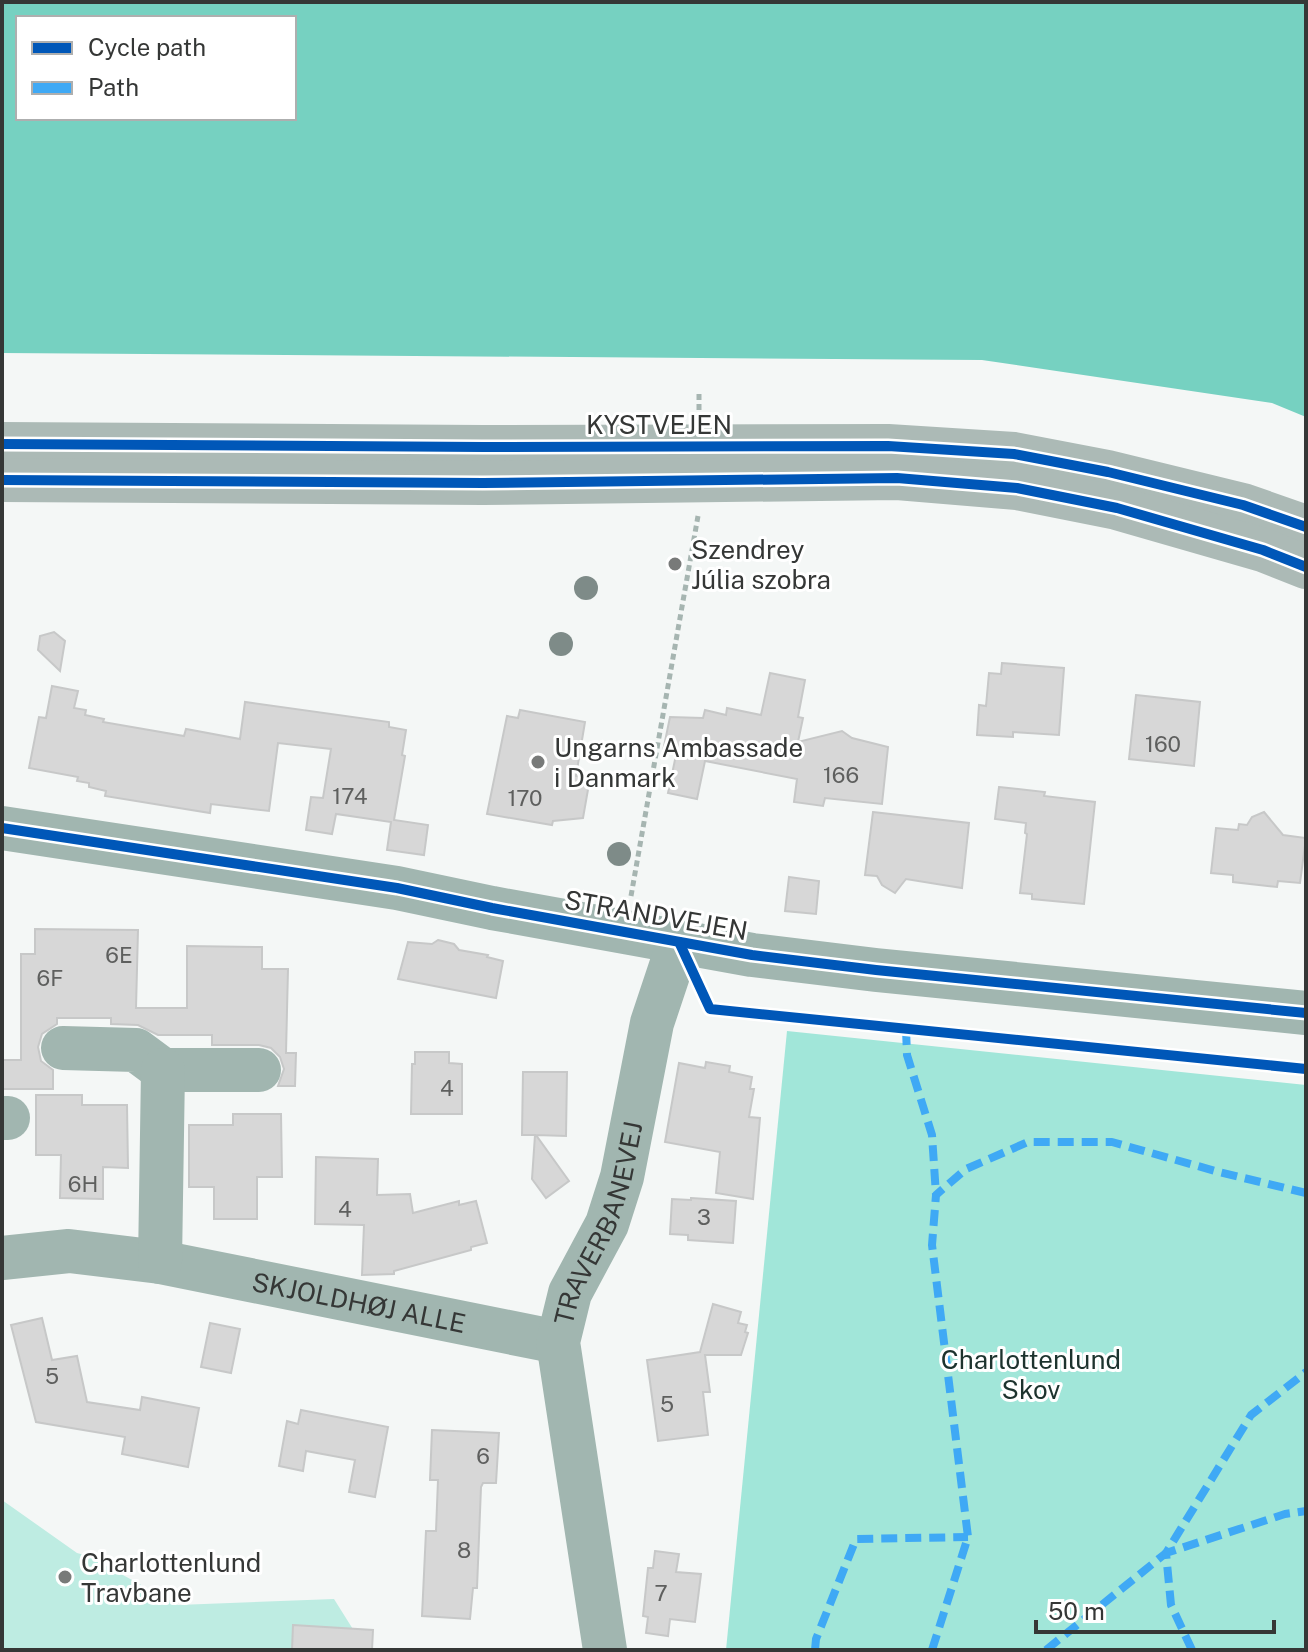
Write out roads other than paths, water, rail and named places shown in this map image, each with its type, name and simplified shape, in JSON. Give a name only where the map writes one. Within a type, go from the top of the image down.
[{"type":"main road","name":"KYSTVEJEN","points":[[2,444],[698,464],[1017,488],[1132,512],[1263,550],[1306,567]]},
{"type":"main road","name":"KYSTVEJEN","points":[[2,480],[468,483],[888,446],[1014,454],[1180,488],[1306,527]]},
{"type":"street","name":"STRANDVEJEN","points":[[2,828],[397,888],[679,942],[876,970],[1306,1013]]},
{"type":"street","name":"TRAVERBANEVEJ","points":[[605,1650],[558,1342],[570,1293],[607,1224],[622,1177],[652,1023],[679,942]]},
{"type":"street","points":[[63,1048],[136,1050],[163,1070],[259,1070]]},
{"type":"street","points":[[160,1262],[163,1070]]},
{"type":"street","name":"SKJOLDHØJ ALLE","points":[[2,1258],[69,1251],[160,1262],[558,1342]]},
{"type":"place","name":"Szendrey Júlia szobra","points":[[675,564]]},
{"type":"place","name":"Ungarns Ambassade i Danmark","points":[[538,762]]},
{"type":"place","name":"Charlottenlund Travbane","points":[[65,1577]]},
{"type":"park label","name":"Charlottenlund Skov","points":[[1031,1374]]}]
